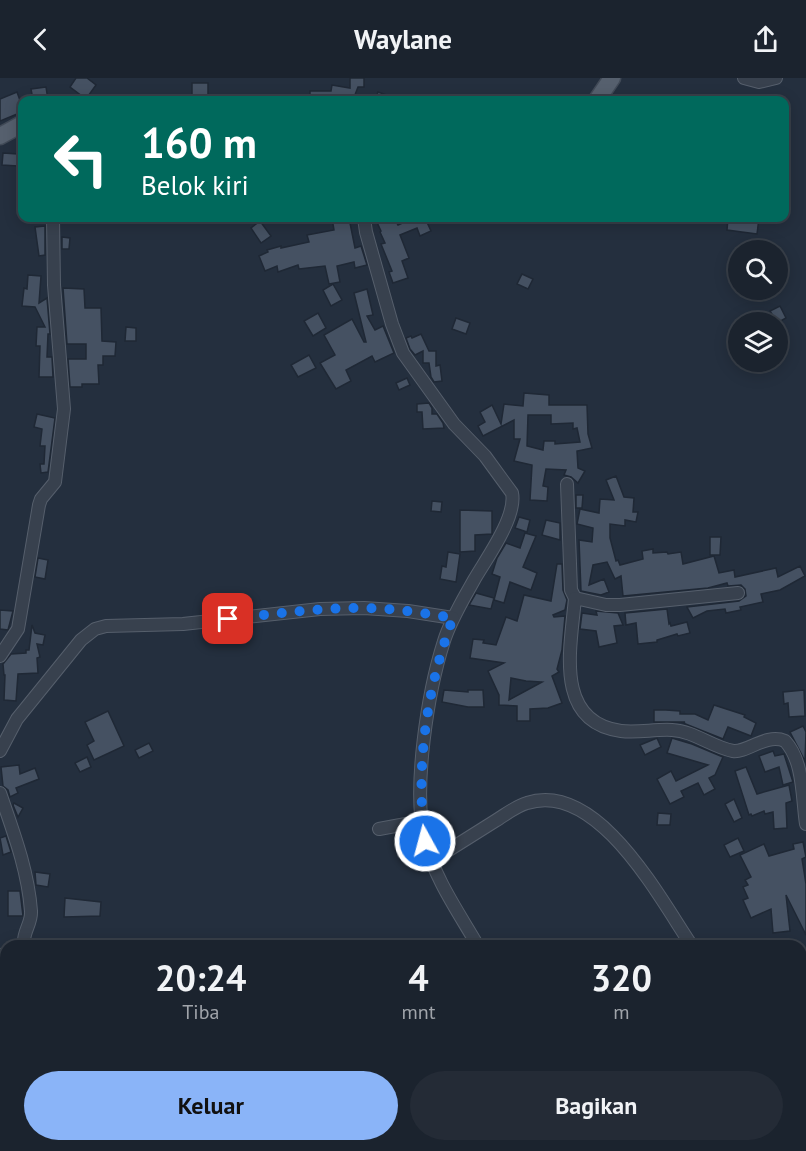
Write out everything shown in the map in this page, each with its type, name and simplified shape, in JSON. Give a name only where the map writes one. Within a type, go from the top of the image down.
[{"type":"main road","points":[[600,96],[612,78]]},
{"type":"main road","points":[[0,136],[18,126]]},
{"type":"street","points":[[744,78],[765,82],[776,78]]},
{"type":"street","points":[[0,656],[18,629],[39,505],[55,482],[64,409],[54,285],[53,222]]},
{"type":"street","points":[[365,222],[392,324],[403,353],[454,424],[485,456],[512,493],[513,505],[507,521],[453,618],[444,642],[436,672],[422,755],[420,799],[425,841],[440,880],[475,940]]},
{"type":"street","points":[[567,484],[571,590],[575,598],[571,688],[580,710],[600,726],[622,731],[673,730],[684,732],[735,751],[767,740],[782,739],[789,744],[798,768],[806,824]]},
{"type":"street","points":[[575,598],[606,605],[620,605],[738,593]]},
{"type":"street","points":[[0,751],[17,718],[81,640],[95,629],[106,626],[183,624],[320,609],[364,608],[408,611],[453,618]]},
{"type":"street","points":[[0,793],[23,860],[30,900],[31,918],[23,940]]},
{"type":"street","points":[[433,860],[524,804],[542,799],[578,807],[605,827],[627,851],[688,940]]},
{"type":"street","points":[[379,829],[422,821]]},
{"type":"building","points":[[76,78],[87,78],[96,85],[88,96],[82,96],[70,87]]},
{"type":"building","points":[[350,78],[364,78],[364,87],[358,87],[355,96],[310,96],[310,91],[331,91],[332,85],[350,88]]},
{"type":"building","points":[[192,83],[208,83],[208,96],[192,96]]},
{"type":"building","points":[[46,87],[47,96],[32,96],[31,89]]},
{"type":"building","points":[[17,92],[18,114],[0,121],[0,99]]},
{"type":"building","points":[[378,92],[389,96],[376,96]]},
{"type":"building","points":[[3,153],[18,154],[18,166],[2,165]]},
{"type":"building","points":[[261,222],[271,236],[261,243],[251,228]]},
{"type":"building","points":[[333,222],[350,222],[355,248],[361,246],[367,265],[355,268],[354,262],[337,266],[340,282],[329,284],[325,266],[299,269],[298,265],[278,272],[277,266],[265,271],[259,256],[268,252],[267,250],[309,242],[307,235],[334,230]]},
{"type":"building","points":[[377,222],[396,222],[398,225],[405,222],[427,222],[431,231],[420,236],[417,228],[400,235],[409,258],[402,261],[408,278],[393,283],[389,272],[392,271],[381,244],[385,243]]},
{"type":"building","points":[[728,222],[758,222],[757,234],[727,230]]},
{"type":"building","points":[[45,226],[45,255],[39,256],[35,227]]},
{"type":"building","points":[[62,237],[70,238],[69,249],[62,249]]},
{"type":"building","points":[[522,274],[533,279],[528,289],[517,284]]},
{"type":"building","points":[[28,275],[41,276],[39,303],[47,298],[50,334],[48,334],[47,357],[52,357],[53,377],[39,377],[40,346],[36,346],[37,327],[45,327],[35,307],[22,306]]},
{"type":"building","points":[[333,284],[342,300],[331,306],[323,290]]},
{"type":"building","points":[[63,288],[84,289],[85,308],[101,308],[102,341],[116,342],[115,356],[103,356],[103,365],[98,365],[99,384],[70,387],[68,359],[86,359],[86,344],[67,344]]},
{"type":"building","points":[[367,289],[373,315],[367,316],[375,330],[383,326],[394,353],[375,362],[372,356],[346,370],[351,381],[336,389],[320,363],[335,355],[324,335],[352,319],[366,342],[354,293]]},
{"type":"building","points":[[780,306],[783,312],[771,312]]},
{"type":"building","points":[[318,313],[326,328],[313,336],[304,321]]},
{"type":"building","points":[[456,318],[470,323],[466,334],[452,329]]},
{"type":"building","points":[[126,327],[136,328],[136,341],[125,341]]},
{"type":"building","points":[[421,334],[429,351],[436,351],[436,366],[440,365],[442,381],[434,382],[429,363],[423,363],[423,351],[415,355],[410,349],[406,338]]},
{"type":"building","points":[[309,355],[316,368],[298,377],[291,365]]},
{"type":"building","points":[[407,378],[410,385],[399,390],[396,383]]},
{"type":"building","points":[[524,393],[549,395],[549,405],[587,405],[588,434],[592,448],[577,451],[578,468],[585,471],[578,483],[564,475],[566,470],[546,469],[543,486],[548,487],[547,501],[530,500],[532,465],[514,461],[520,439],[514,439],[514,420],[483,436],[478,426],[485,422],[480,412],[492,405],[501,424],[504,404],[523,406]],"holes":[[[528,415],[551,415],[551,424],[573,423],[573,429],[577,428],[580,442],[555,444],[555,441],[544,441],[543,450],[527,446]]]},
{"type":"building","points":[[429,403],[432,414],[437,414],[444,428],[423,429],[422,412],[417,412],[417,404]]},
{"type":"building","points":[[37,414],[55,418],[48,472],[41,473],[40,464],[44,464],[45,446],[40,446],[42,429],[34,427]]},
{"type":"building","points":[[616,476],[624,497],[634,498],[633,512],[638,512],[636,522],[625,520],[625,526],[610,524],[610,538],[616,561],[618,560],[620,565],[643,559],[642,551],[653,549],[653,553],[681,552],[683,564],[714,556],[719,573],[734,570],[735,577],[776,568],[778,577],[800,566],[805,576],[780,590],[761,594],[763,602],[726,613],[725,609],[707,611],[693,618],[687,607],[739,601],[746,596],[745,589],[741,585],[728,586],[727,583],[708,588],[623,596],[621,576],[615,579],[607,562],[593,565],[589,585],[604,579],[609,592],[601,595],[581,591],[579,540],[592,542],[593,528],[577,524],[580,509],[599,513],[600,499],[614,500],[606,480]]},
{"type":"building","points":[[576,495],[583,495],[582,508],[576,508]]},
{"type":"building","points":[[432,501],[442,502],[441,512],[431,511]]},
{"type":"building","points":[[460,510],[492,511],[492,534],[475,535],[475,551],[460,552]]},
{"type":"building","points":[[519,517],[530,520],[527,532],[515,528]]},
{"type":"building","points":[[546,520],[560,523],[560,540],[542,535]]},
{"type":"building","points":[[525,533],[536,536],[523,567],[537,573],[531,590],[510,582],[504,603],[494,600],[500,577],[492,574],[497,558],[506,543],[520,548]]},
{"type":"building","points":[[710,537],[721,537],[720,555],[710,555]]},
{"type":"building","points":[[448,552],[460,554],[456,582],[440,579],[442,566],[446,567]]},
{"type":"building","points":[[38,558],[48,560],[45,579],[35,577]]},
{"type":"building","points":[[557,564],[562,564],[563,590],[567,600],[565,610],[553,615],[554,617],[565,616],[562,650],[557,669],[559,672],[552,676],[562,703],[548,708],[530,709],[530,721],[517,721],[517,706],[499,705],[499,695],[488,671],[504,663],[470,658],[473,639],[484,640],[483,643],[496,645],[506,617],[517,621],[524,595],[551,601]],"holes":[[[511,678],[542,682],[509,700]]]},
{"type":"building","points":[[476,593],[494,598],[491,609],[469,605]]},
{"type":"building","points":[[667,609],[669,624],[671,626],[687,622],[690,633],[678,636],[677,634],[657,640],[657,642],[638,644],[636,623],[626,625],[625,613]]},
{"type":"building","points":[[0,610],[13,611],[8,630],[0,629]]},
{"type":"building","points":[[596,611],[618,613],[623,625],[614,626],[617,643],[599,647],[596,631],[580,629],[582,613],[597,615]]},
{"type":"building","points":[[32,625],[35,633],[45,635],[43,645],[37,644],[40,657],[37,658],[38,673],[18,674],[16,701],[4,700],[3,664],[11,654],[26,653],[26,650],[29,650]]},
{"type":"building","points":[[444,690],[468,692],[468,690],[483,690],[484,707],[468,707],[442,702]]},
{"type":"building","points":[[804,690],[805,716],[789,717],[788,703],[784,704],[783,692]]},
{"type":"building","points":[[714,705],[745,715],[744,717],[756,723],[751,736],[728,727],[723,739],[683,723],[685,722],[654,722],[654,710],[680,711],[680,714],[695,714],[708,720]]},
{"type":"building","points":[[108,711],[124,746],[94,760],[87,745],[94,741],[85,722]]},
{"type":"building","points":[[803,726],[806,732],[805,761],[790,732]]},
{"type":"building","points":[[657,738],[661,747],[645,755],[640,745]]},
{"type":"building","points":[[672,738],[723,757],[715,775],[709,778],[715,789],[704,795],[698,783],[681,791],[684,797],[670,804],[657,779],[671,771],[676,781],[708,765],[667,753]]},
{"type":"building","points":[[149,743],[153,751],[139,758],[135,750]]},
{"type":"building","points":[[773,751],[775,756],[784,754],[793,782],[783,785],[779,767],[765,772],[759,756]]},
{"type":"building","points":[[87,757],[91,767],[80,772],[75,763]]},
{"type":"building","points":[[19,765],[20,774],[35,768],[39,779],[16,788],[18,793],[10,797],[8,790],[3,786],[1,767]]},
{"type":"building","points":[[746,767],[757,794],[789,785],[792,801],[786,803],[787,828],[774,829],[773,812],[765,814],[764,811],[749,815],[735,771]]},
{"type":"building","points":[[734,799],[742,818],[734,822],[725,804]]},
{"type":"building","points":[[14,803],[23,808],[18,817],[13,805]]},
{"type":"building","points":[[658,813],[671,814],[670,825],[657,825]]},
{"type":"building","points":[[6,836],[11,852],[3,855],[0,838]]},
{"type":"building","points":[[738,838],[744,851],[730,857],[724,845]]},
{"type":"building","points":[[803,842],[806,857],[802,859],[806,884],[806,935],[786,895],[790,931],[773,933],[771,909],[751,918],[743,900],[748,898],[743,887],[748,885],[745,880],[751,877],[740,855],[764,844],[769,856],[794,849],[793,844]]},
{"type":"building","points":[[35,872],[50,874],[48,887],[36,885]]},
{"type":"building","points":[[8,891],[20,891],[23,916],[8,916]]},
{"type":"building","points":[[65,898],[101,902],[100,916],[64,917]]},
{"type":"route","points":[[228,619],[320,609],[364,608],[408,611],[453,618],[436,672],[422,755],[420,799],[425,841]]}]
